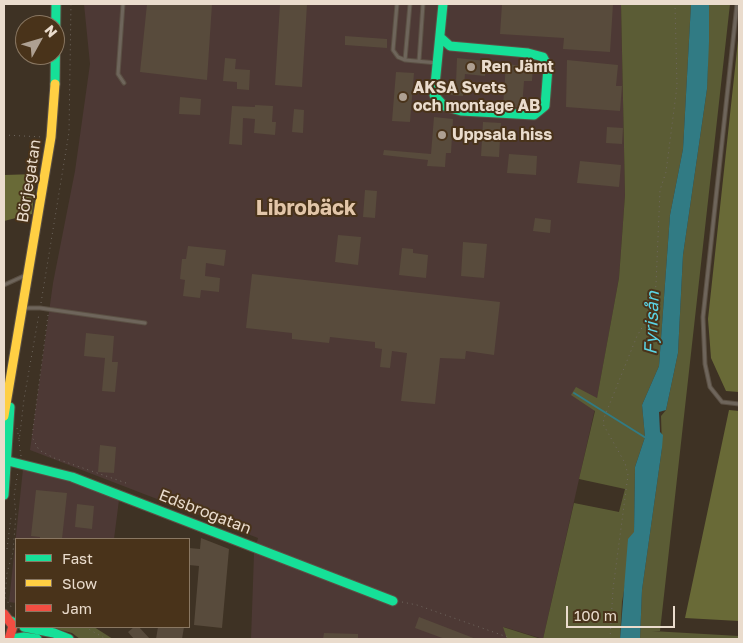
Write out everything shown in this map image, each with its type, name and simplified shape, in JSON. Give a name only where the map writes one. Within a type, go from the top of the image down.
[{"type":"street","name":"Börjegatan","points":[[4,416],[51,137],[56,64],[56,4]]},
{"type":"street","points":[[440,37],[450,46],[528,53],[543,57],[548,67],[545,106],[534,115],[461,111],[444,106],[434,95],[443,4]]},
{"type":"street","name":"Börjegatan","points":[[4,495],[13,362]]},
{"type":"street","name":"Edsbrogatan","points":[[5,460],[72,477],[393,600]]},
{"type":"street","points":[[8,617],[13,631],[10,639],[24,637],[37,639]]},
{"type":"street","points":[[29,628],[54,633],[69,639]]},
{"type":"lane","points":[[123,4],[118,74],[124,83]]},
{"type":"lane","points":[[397,4],[394,50],[398,57],[406,60],[437,63]]},
{"type":"lane","points":[[406,60],[410,4]]},
{"type":"lane","points":[[419,61],[423,4]]},
{"type":"lane","points":[[737,4],[703,317],[705,364],[710,386],[722,402],[739,404]]},
{"type":"lane","points":[[4,285],[29,273]]},
{"type":"lane","points":[[23,308],[48,309],[145,323]]},
{"type":"path","points":[[610,639],[613,589],[628,475],[625,463],[603,424],[637,336],[652,311],[656,285],[660,190],[666,172],[677,86],[675,4]]},
{"type":"path","points":[[4,135],[51,137]]},
{"type":"path","points":[[48,309],[32,437],[39,450],[54,458],[126,483]]},
{"type":"path","points":[[17,424],[19,442]]},
{"type":"path","points":[[7,549],[11,518],[15,519]]},
{"type":"path","points":[[393,600],[417,605],[513,639]]},
{"type":"path","points":[[88,628],[106,639]]},
{"type":"shaded area","name":"Librobäck","points":[[84,4],[621,4],[625,195],[619,278],[596,404],[543,639],[504,627],[507,639],[251,639],[254,554],[258,538],[30,450],[53,283],[75,171],[90,64]]},
{"type":"shaded area","points":[[739,31],[739,392],[726,391],[711,358],[708,319]]},
{"type":"shaded area","points":[[36,174],[32,214],[4,221],[4,175]]},
{"type":"shaded area","points":[[729,410],[739,411],[739,621],[685,618]]},
{"type":"shaded area","points":[[23,469],[83,484],[119,500],[114,538],[16,538]]},
{"type":"shaded area","points":[[15,545],[15,603],[9,602]]},
{"type":"green space","points":[[621,4],[691,4],[683,149],[670,215],[659,366],[642,405],[645,437],[635,467],[634,533],[622,602],[620,639],[543,639],[574,503],[619,512],[625,489],[579,479],[595,411],[571,395],[576,387],[597,398],[619,278],[625,195]]},
{"type":"green space","points":[[709,4],[730,4],[660,631],[652,631],[739,636],[739,639],[640,639],[642,590],[662,448],[661,416],[666,410],[678,353],[683,255],[707,89]]},
{"type":"green space","points":[[503,627],[541,639],[507,639]]},
{"type":"green space","points":[[53,628],[96,628],[113,639],[80,639],[72,633]]},
{"type":"water","points":[[691,4],[709,4],[709,42],[707,89],[683,255],[678,353],[666,410],[659,412],[660,432],[663,435],[662,448],[642,590],[640,639],[620,639],[628,539],[634,532],[635,467],[645,437],[642,405],[659,366],[670,215],[683,149]]},
{"type":"building","points":[[147,4],[212,4],[207,80],[140,72]]},
{"type":"building","points":[[280,4],[307,4],[302,87],[275,85]]},
{"type":"building","points":[[502,4],[613,4],[610,52],[563,49],[564,38],[500,34]]},
{"type":"building","points":[[345,36],[387,39],[387,48],[345,45]]},
{"type":"building","points":[[225,58],[236,59],[235,69],[250,70],[249,90],[237,89],[237,82],[223,81]]},
{"type":"building","name":"Ren Jämt","points":[[457,58],[486,61],[485,76],[465,74],[463,96],[450,95],[450,82],[456,83]]},
{"type":"building","points":[[567,60],[618,65],[616,86],[622,86],[620,111],[566,107]]},
{"type":"building","points":[[506,64],[533,67],[532,81],[524,81],[522,108],[503,106]]},
{"type":"building","name":"AKSA Svets och montage AB","points":[[396,72],[414,73],[410,122],[392,121]]},
{"type":"building","points":[[180,97],[201,99],[200,115],[179,114]]},
{"type":"building","points":[[255,105],[273,106],[272,122],[276,122],[275,135],[254,133],[255,119],[243,118],[242,145],[229,144],[232,106],[255,107]]},
{"type":"building","points":[[294,109],[304,110],[303,133],[292,132]]},
{"type":"building","points":[[434,117],[453,119],[451,153],[446,153],[445,167],[427,166],[428,160],[383,155],[384,150],[431,154]]},
{"type":"building","points":[[483,122],[501,123],[499,157],[481,156]]},
{"type":"building","points":[[607,127],[623,128],[622,144],[606,143]]},
{"type":"building","points":[[509,154],[537,156],[536,175],[507,173]]},
{"type":"building","points":[[580,161],[621,165],[619,187],[577,183]]},
{"type":"building","points":[[365,190],[377,191],[375,218],[363,217]]},
{"type":"building","points":[[535,218],[551,220],[550,233],[533,231]]},
{"type":"building","points":[[338,235],[361,237],[358,265],[335,262]]},
{"type":"building","points":[[463,242],[487,244],[484,278],[461,276]]},
{"type":"building","points":[[188,246],[226,250],[224,266],[206,263],[205,276],[220,278],[219,292],[201,290],[200,298],[183,296],[185,280],[180,279],[182,259],[186,259]]},
{"type":"building","points":[[402,248],[413,249],[413,253],[428,255],[426,278],[399,275]]},
{"type":"building","points":[[252,274],[500,302],[494,355],[466,351],[465,359],[440,358],[435,404],[401,401],[407,353],[392,351],[390,368],[380,367],[382,349],[375,348],[375,342],[330,337],[329,343],[292,339],[292,333],[246,328]]},
{"type":"building","points":[[86,333],[114,336],[112,362],[118,362],[115,392],[102,391],[105,358],[84,356]]},
{"type":"building","points":[[100,445],[116,447],[114,473],[98,472]]},
{"type":"building","points":[[36,490],[67,493],[62,538],[31,536]]},
{"type":"building","points":[[77,504],[94,506],[92,529],[75,527]]},
{"type":"building","points":[[201,538],[229,549],[222,628],[194,625],[199,566],[190,565],[190,548],[200,549]]},
{"type":"building","points":[[419,617],[476,639],[445,639],[415,628]]},
{"type":"building","points":[[133,628],[140,628],[150,639],[134,639],[128,632]]},
{"type":"building","points":[[158,628],[184,628],[182,639],[156,639]]},
{"type":"building","points":[[324,633],[358,634],[358,639],[323,639]]},
{"type":"waterway","points":[[574,393],[646,438]]},
{"type":"traffic: fast","points":[[55,84],[56,4]]},
{"type":"traffic: fast","points":[[440,37],[450,46],[528,53],[543,57],[548,67],[545,106],[534,115],[461,111],[444,106],[434,95],[443,4]]},
{"type":"traffic: fast","points":[[4,495],[10,407]]},
{"type":"traffic: fast","points":[[4,460],[72,477],[393,601]]},
{"type":"traffic: fast","points":[[11,621],[15,623]]},
{"type":"traffic: fast","points":[[29,628],[54,633],[69,639]]},
{"type":"traffic: fast","points":[[11,639],[24,637],[37,639]]},
{"type":"traffic: slow","points":[[4,416],[51,137],[55,84]]},
{"type":"traffic: jam","points":[[4,614],[13,626],[9,639]]},
{"type":"place","name":"Ren Jämt","points":[[471,67]]},
{"type":"place","name":"AKSA Svets och montage AB","points":[[403,97]]},
{"type":"place","name":"Uppsala hiss","points":[[442,135]]},
{"type":"district","name":"Librobäck","points":[[306,208]]},
{"type":"water label","name":"Fyrisån","points":[[652,323]]}]
